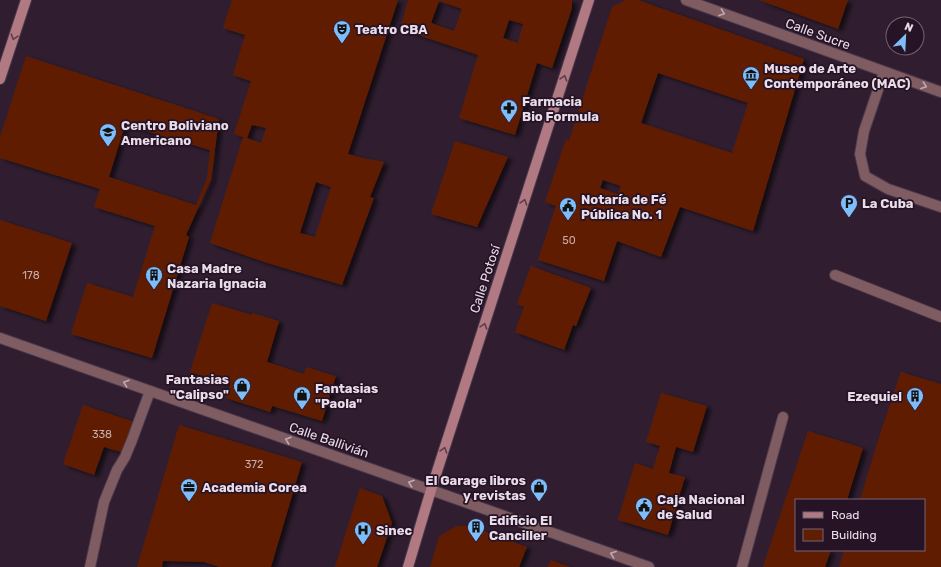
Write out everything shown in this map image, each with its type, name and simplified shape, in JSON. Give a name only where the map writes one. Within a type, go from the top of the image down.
[{"type":"street","points":[[0,79],[26,0]]},
{"type":"street","name":"Calle Potosí","points":[[408,567],[431,490],[589,0]]},
{"type":"street","name":"Calle Sucre","points":[[686,0],[941,92]]},
{"type":"street","points":[[884,72],[864,131],[860,154],[865,176],[888,189],[941,207]]},
{"type":"street","points":[[835,275],[941,317]]},
{"type":"street","name":"Calle Ballivián","points":[[0,338],[649,567]]},
{"type":"street","points":[[90,567],[104,502],[117,470],[132,440],[150,391]]},
{"type":"street","points":[[742,567],[783,417]]},
{"type":"building","points":[[232,0],[398,0],[348,154],[384,162],[370,197],[374,198],[342,285],[267,263],[210,243],[243,137],[234,134],[251,81],[233,75],[245,35],[223,28]],"holes":[[[252,125],[266,128],[261,143],[247,138]],[[316,182],[331,187],[315,237],[300,233]]]},
{"type":"building","points":[[408,0],[572,0],[572,8],[552,68],[537,63],[515,135],[459,118],[478,55],[400,29]],"holes":[[[439,1],[462,9],[454,31],[431,23]],[[509,20],[523,24],[518,43],[503,38]]]},
{"type":"building","name":"Museo de Arte Contemporáneo (MAC)","points":[[626,0],[638,0],[804,59],[753,231],[680,207],[661,257],[617,241],[604,281],[538,260],[556,206],[545,202],[566,139],[569,141],[612,7]],"holes":[[[658,73],[748,103],[732,153],[641,123]],[[603,180],[621,186],[618,194],[600,188]]]},
{"type":"building","points":[[759,0],[848,0],[838,29]]},
{"type":"building","name":"Centro Boliviano Americano","points":[[26,56],[219,119],[211,180],[186,235],[189,237],[152,358],[71,334],[87,283],[133,297],[155,226],[94,207],[100,189],[0,158],[0,137]],"holes":[[[125,125],[210,150],[207,178],[196,205],[109,177]]]},
{"type":"building","points":[[455,141],[508,157],[477,227],[431,214]]},
{"type":"building","points":[[0,220],[72,243],[46,321],[0,306]]},
{"type":"building","points":[[531,266],[591,288],[576,326],[573,325],[564,350],[515,332],[524,307],[517,304]]},
{"type":"building","points":[[212,303],[252,315],[252,313],[279,321],[267,362],[304,374],[306,367],[336,376],[322,421],[272,406],[270,412],[226,398],[230,384],[190,372]]},
{"type":"building","points":[[901,372],[941,384],[941,567],[839,567],[844,551],[925,551],[925,499],[860,499]]},
{"type":"building","points":[[661,393],[707,406],[693,452],[676,447],[669,473],[685,477],[668,535],[618,520],[635,463],[653,469],[660,446],[646,442]]},
{"type":"building","points":[[83,405],[135,422],[124,453],[104,447],[94,475],[63,464]]},
{"type":"building","points":[[179,425],[302,462],[271,567],[220,567],[204,562],[163,561],[162,567],[137,567]]},
{"type":"building","points":[[808,431],[863,448],[847,499],[795,499],[795,551],[831,551],[825,567],[763,567]]},
{"type":"building","name":"Sinec","points":[[360,488],[382,496],[392,523],[377,567],[335,567]]},
{"type":"building","name":"Edificio El Canciller","points":[[457,526],[470,526],[527,547],[519,567],[430,567],[439,537]]},
{"type":"building","points":[[551,560],[570,567],[548,567]]},
{"type":"place","name":"Teatro CBA","points":[[342,44]]},
{"type":"place","name":"Museo de Arte Contemporáneo (MAC)","points":[[751,90]]},
{"type":"place","name":"Farmacia Bio Formula","points":[[509,123]]},
{"type":"place","name":"Centro Boliviano Americano","points":[[108,147]]},
{"type":"place","name":"La Cuba","points":[[849,218]]},
{"type":"place","name":"Notaría de Fé Pública No. 1","points":[[568,221]]},
{"type":"place","name":"Casa Madre Nazaria Ignacia","points":[[154,290]]},
{"type":"place","name":"Fantasias \"Calipso\"","points":[[242,401]]},
{"type":"place","name":"Fantasias \"Paola\"","points":[[302,410]]},
{"type":"place","name":"Ezequiel","points":[[915,411]]},
{"type":"place","name":"Academia Corea","points":[[189,502]]},
{"type":"place","name":"El Garage libros y revistas","points":[[539,502]]},
{"type":"place","name":"Caja Nacional de Salud","points":[[644,521]]},
{"type":"place","name":"Edificio El Canciller","points":[[476,542]]},
{"type":"place","name":"Sinec","points":[[363,545]]}]
